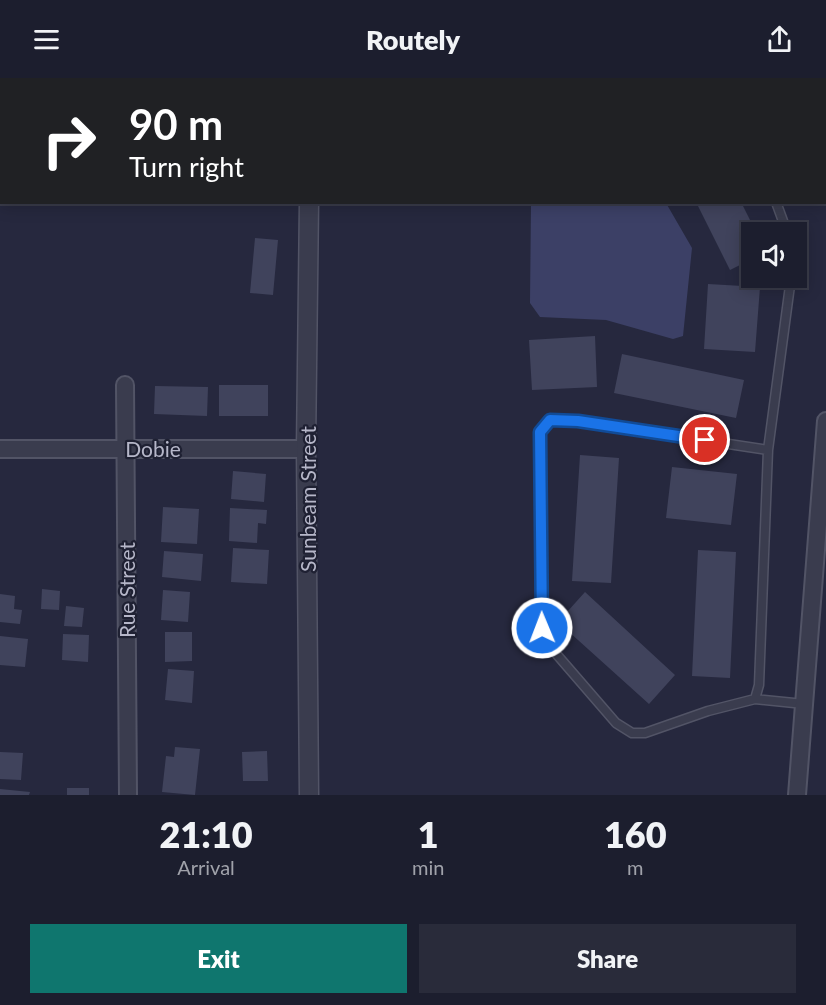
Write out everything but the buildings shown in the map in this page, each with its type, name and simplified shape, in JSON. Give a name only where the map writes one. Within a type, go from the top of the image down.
[{"type":"street","name":"Sunbeam Street","points":[[309,204],[306,448],[309,795]]},
{"type":"street","name":"Rue Street","points":[[125,385],[128,795]]},
{"type":"street","points":[[797,795],[826,421]]},
{"type":"street","name":"Dobie","points":[[0,449],[306,448]]},
{"type":"lane","points":[[777,204],[783,222]]},
{"type":"lane","points":[[755,699],[759,685],[768,450],[790,288]]},
{"type":"lane","points":[[768,450],[578,421],[550,420],[540,432],[542,628],[552,649],[616,723],[632,733],[645,733],[708,711],[755,699],[804,704]]},
{"type":"water","points":[[531,204],[667,204],[692,248],[683,336],[673,339],[606,320],[540,317],[530,303]]},
{"type":"route","points":[[542,628],[540,432],[550,420],[578,421],[705,440]]}]
